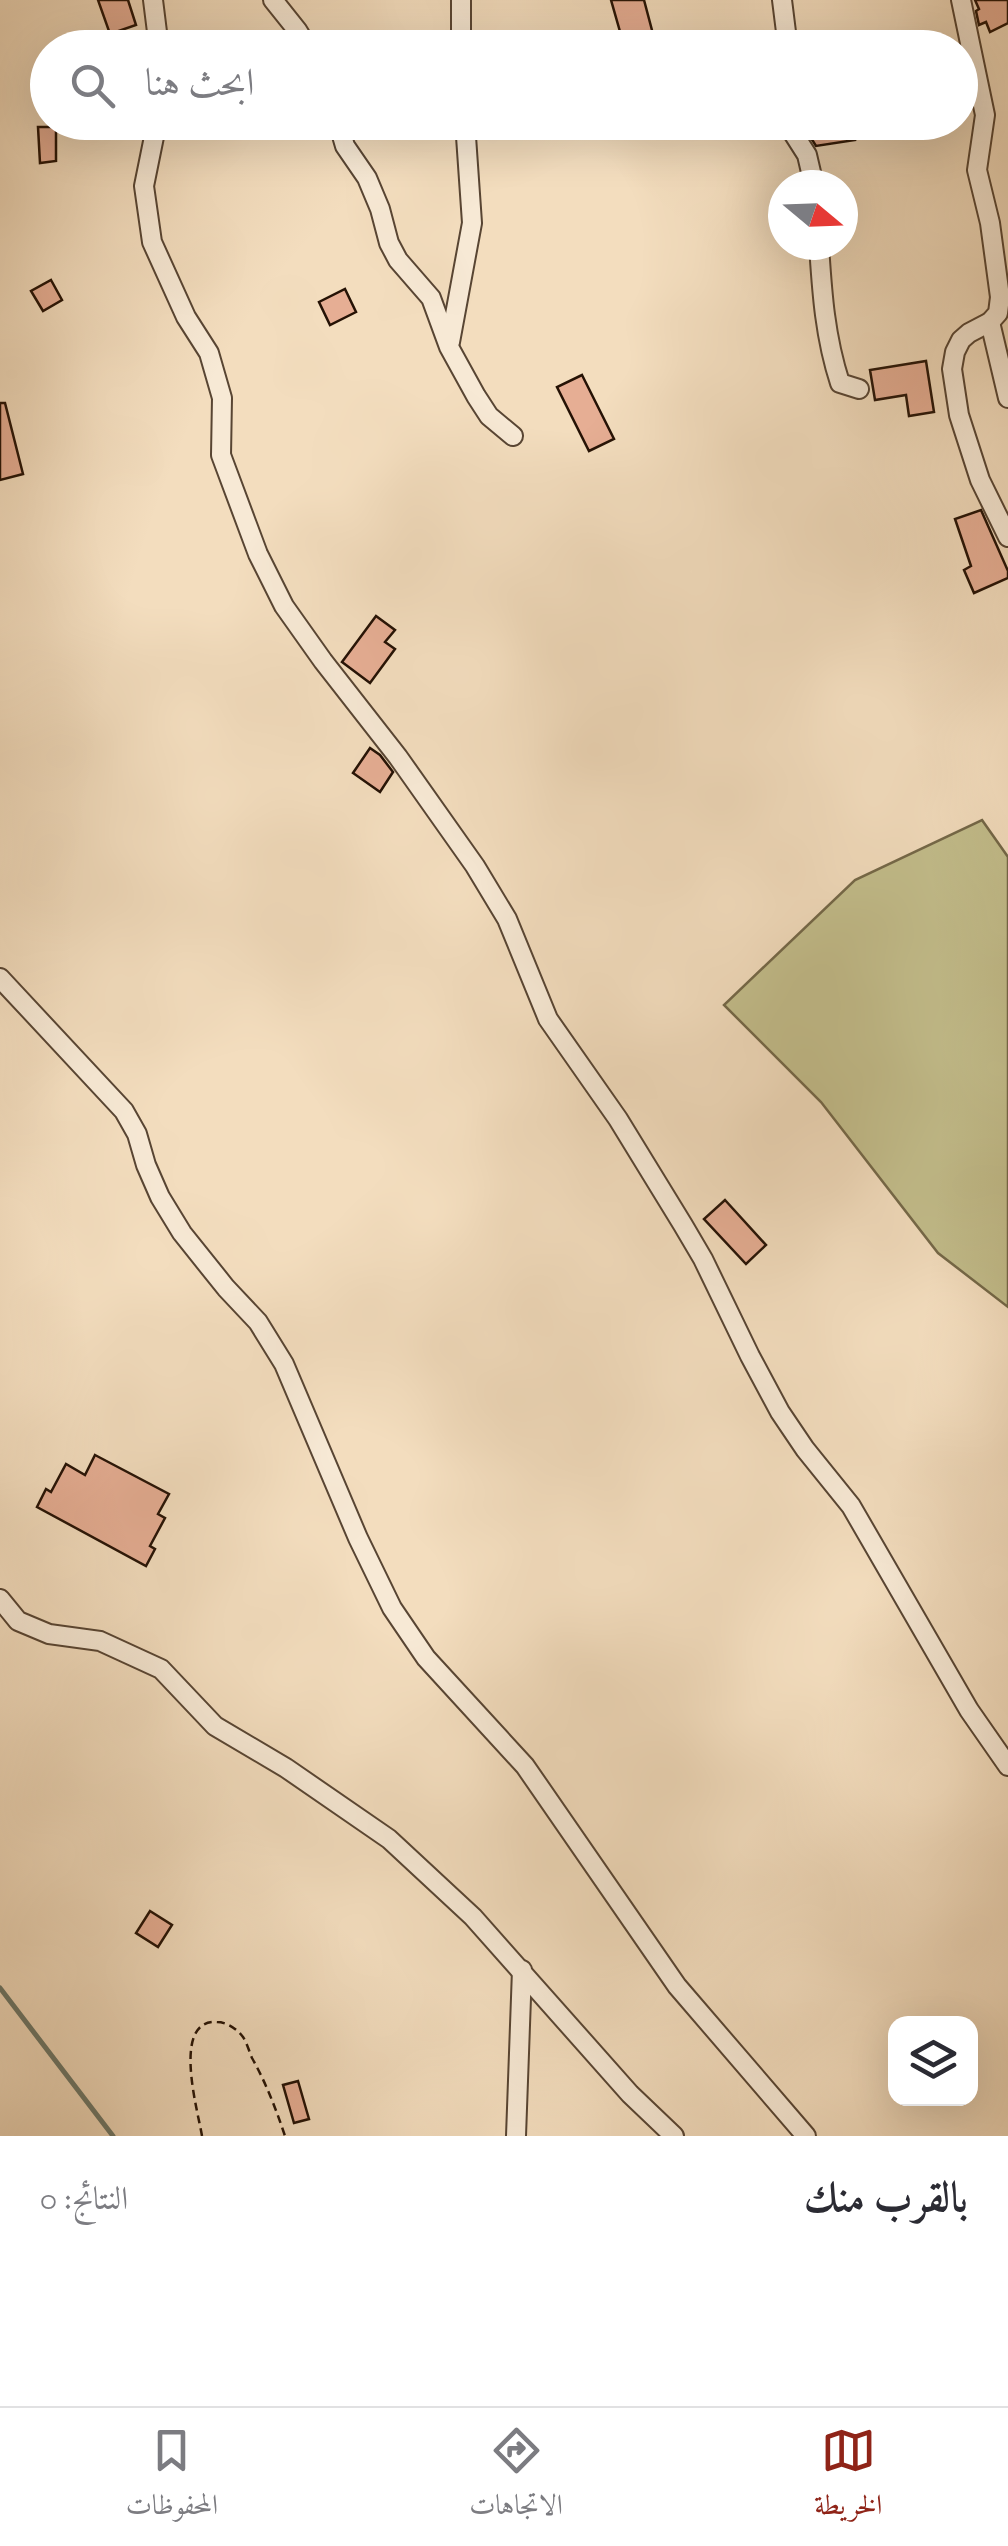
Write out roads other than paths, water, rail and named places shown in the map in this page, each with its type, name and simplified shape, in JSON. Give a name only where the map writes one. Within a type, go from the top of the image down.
[{"type":"street","points":[[154,0],[157,30]]},
{"type":"street","points":[[274,0],[297,30]]},
{"type":"street","points":[[461,0],[461,30]]},
{"type":"street","points":[[782,0],[786,30]]},
{"type":"street","points":[[961,0],[967,30]]},
{"type":"street","points":[[978,85],[984,115],[977,170],[990,223],[1000,297],[998,313],[990,322],[968,332],[961,340],[952,369],[959,415],[980,480],[1008,537]]},
{"type":"street","points":[[153,140],[144,186],[152,242],[186,318],[209,353],[222,398],[221,455],[258,554],[284,606],[476,866],[507,919],[548,1020],[618,1118],[684,1224],[780,1412],[851,1506],[968,1710],[1008,1766]]},
{"type":"street","points":[[343,140],[367,178],[398,260],[432,298],[449,347],[488,416],[513,436]]},
{"type":"street","points":[[449,347],[472,224],[466,140]]},
{"type":"street","points":[[797,140],[810,170]]},
{"type":"street","points":[[820,260],[831,354],[840,383],[858,389]]},
{"type":"street","points":[[990,322],[1008,398]]},
{"type":"street","points":[[0,978],[124,1111],[138,1134],[160,1197],[182,1233],[258,1322],[284,1364],[392,1608],[426,1658],[525,1766],[677,1986],[804,2135]]},
{"type":"street","points":[[0,1599],[18,1620],[49,1634],[100,1641],[161,1669],[215,1726],[286,1768],[388,1839],[474,1916],[630,2094],[674,2136]]},
{"type":"street","points":[[516,2136],[522,1970]]},
{"type":"waterway","points":[[0,1988],[113,2136]]}]
